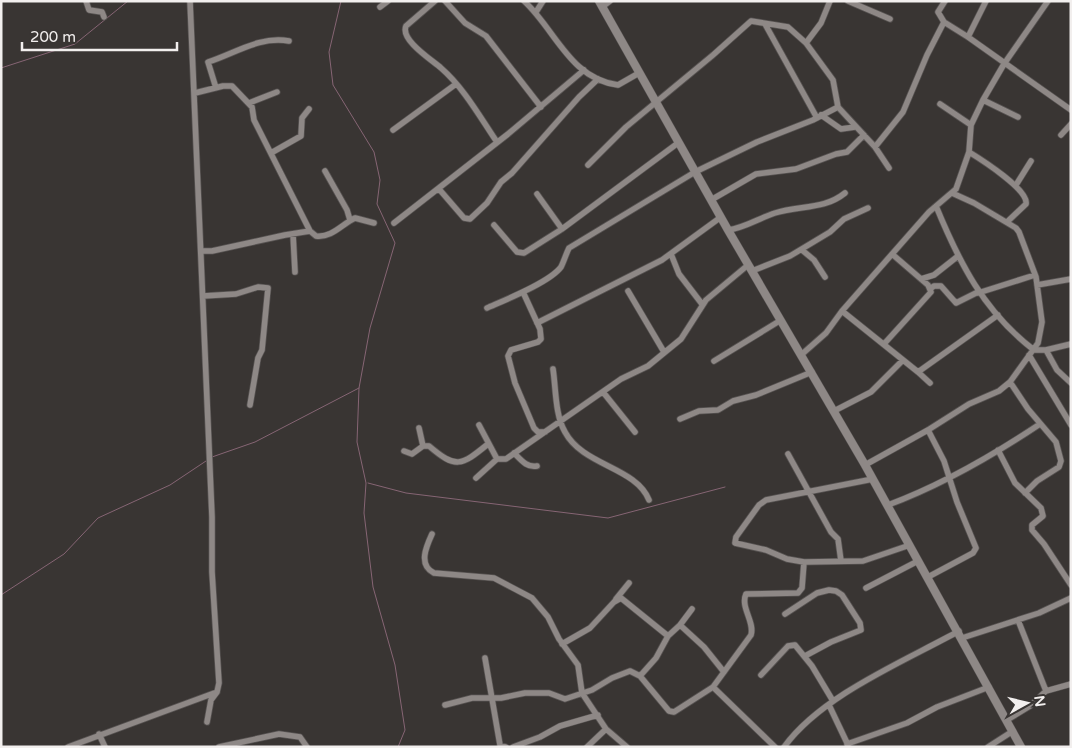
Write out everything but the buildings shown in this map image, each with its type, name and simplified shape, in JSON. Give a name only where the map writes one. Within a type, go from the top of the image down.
[{"type":"main road","points":[[601,4],[678,143],[888,505],[1021,747]]},
{"type":"street","points":[[86,1],[89,10],[102,12],[104,17]]},
{"type":"street","points":[[190,1],[203,296],[212,572],[219,683],[217,692],[211,700],[207,722]]},
{"type":"street","points":[[380,7],[388,1]]},
{"type":"street","points":[[435,1],[405,29],[418,50],[456,84],[497,142]]},
{"type":"street","points":[[445,1],[465,23],[486,36],[541,107]]},
{"type":"street","points":[[524,1],[536,12],[562,49],[584,70],[598,79],[618,85],[639,73]]},
{"type":"street","points":[[536,12],[543,1]]},
{"type":"street","points":[[601,4],[610,1]]},
{"type":"street","points":[[806,43],[821,23],[830,1]]},
{"type":"street","points":[[848,1],[890,19]]},
{"type":"street","points":[[945,1],[938,12],[944,22],[1070,108]]},
{"type":"street","points":[[968,37],[986,1]]},
{"type":"street","points":[[801,355],[820,339],[892,254],[936,206],[952,193],[962,174],[969,152],[971,125],[983,100],[1004,64],[1048,1]]},
{"type":"street","points":[[588,165],[655,101],[714,55],[751,21],[788,27],[806,43],[833,80],[838,107],[875,147],[889,168]]},
{"type":"street","points":[[875,147],[903,112],[926,55],[944,22]]},
{"type":"street","points":[[765,24],[819,116],[841,130],[855,127]]},
{"type":"street","points":[[216,88],[208,62],[262,40],[274,38],[289,41]]},
{"type":"street","points":[[394,223],[541,107],[584,70]]},
{"type":"street","points":[[439,189],[464,218],[470,219],[487,203],[501,182],[526,158],[579,97],[598,79]]},
{"type":"street","points":[[393,130],[456,84]]},
{"type":"street","points":[[195,93],[232,86],[249,103],[254,120],[310,231],[316,236],[322,236],[338,230],[350,220],[360,218],[374,223]]},
{"type":"street","points":[[249,103],[277,92]]},
{"type":"street","points":[[983,100],[1018,117]]},
{"type":"street","points":[[940,104],[971,125]]},
{"type":"street","points":[[487,308],[523,292],[558,269],[569,248],[695,172],[838,107]]},
{"type":"street","points":[[271,153],[301,136],[302,118],[309,109]]},
{"type":"street","points":[[1061,135],[1071,124]]},
{"type":"street","points":[[711,200],[749,177],[796,170],[836,154],[847,152],[864,135]]},
{"type":"street","points":[[494,225],[520,254],[562,229],[678,143]]},
{"type":"street","points":[[969,152],[1016,186],[1026,197],[1026,204],[1007,222]]},
{"type":"street","points":[[1016,186],[1031,161]]},
{"type":"street","points":[[325,170],[347,210],[350,220]]},
{"type":"street","points":[[728,230],[738,229],[778,212],[816,207],[836,200],[845,192]]},
{"type":"street","points":[[865,465],[970,404],[999,391],[1010,382],[1041,338],[1042,322],[1035,275],[1019,232],[1007,222],[952,193]]},
{"type":"street","points":[[537,194],[562,229]]},
{"type":"street","points":[[936,206],[958,256],[978,292],[998,315],[1034,350],[1046,350],[1071,344]]},
{"type":"street","points":[[476,478],[497,460],[501,461],[514,453],[622,379],[648,366],[685,334],[702,304],[750,268],[781,261],[830,232],[844,219],[868,208]]},
{"type":"street","points":[[537,323],[588,299],[671,254],[721,217]]},
{"type":"street","points":[[201,251],[212,251],[310,231]]},
{"type":"street","points":[[293,234],[294,272]]},
{"type":"street","points":[[802,250],[814,260],[825,277]]},
{"type":"street","points":[[671,254],[678,274],[702,304]]},
{"type":"street","points":[[892,254],[929,287]]},
{"type":"street","points":[[921,279],[934,275],[958,256]]},
{"type":"street","points":[[884,344],[929,295],[929,287],[934,275]]},
{"type":"street","points":[[929,287],[941,286],[956,303],[978,292],[1035,275]]},
{"type":"street","points":[[1036,285],[1071,279]]},
{"type":"street","points":[[203,296],[236,294],[258,288],[268,288],[262,350],[258,358],[250,405]]},
{"type":"street","points":[[523,292],[537,323],[541,336],[540,341],[511,350],[508,356],[515,383],[534,428],[538,432],[545,432]]},
{"type":"street","points":[[628,292],[664,352]]},
{"type":"street","points":[[842,311],[930,383]]},
{"type":"street","points":[[918,372],[998,315]]},
{"type":"street","points":[[714,361],[781,320]]},
{"type":"street","points":[[1046,350],[1058,370],[1071,383]]},
{"type":"street","points":[[1029,356],[1071,425]]},
{"type":"street","points":[[834,411],[871,392],[903,360]]},
{"type":"street","points":[[553,368],[560,422],[567,436],[583,451],[644,488],[650,500]]},
{"type":"street","points":[[680,419],[699,411],[718,410],[733,401],[756,395],[812,372]]},
{"type":"street","points":[[1010,382],[1040,424],[1056,442],[1061,465],[1037,481],[1025,493]]},
{"type":"street","points":[[603,392],[635,432]]},
{"type":"street","points":[[888,505],[916,495],[976,464],[1040,424]]},
{"type":"street","points":[[479,425],[497,460]]},
{"type":"street","points":[[419,428],[423,446]]},
{"type":"street","points":[[928,430],[942,455],[948,477],[976,548],[973,553],[928,577]]},
{"type":"street","points":[[404,451],[412,454],[423,446],[429,446],[447,461],[456,462],[473,456],[488,444]]},
{"type":"street","points":[[998,450],[1015,483],[1043,512],[1041,519],[1032,525],[1032,530],[1044,544],[1071,585]]},
{"type":"street","points":[[514,453],[526,464],[532,467],[537,466]]},
{"type":"street","points":[[788,454],[831,532],[838,540],[841,561]]},
{"type":"street","points":[[873,479],[766,500],[759,505],[736,537],[735,543],[766,550],[787,559],[804,562],[863,561],[910,545]]},
{"type":"street","points":[[432,534],[425,554],[424,565],[427,570],[434,573],[494,578],[532,598],[548,617],[562,644],[578,666],[582,693],[606,729],[627,747]]},
{"type":"street","points":[[866,588],[918,560]]},
{"type":"street","points":[[798,593],[802,588],[804,562]]},
{"type":"street","points":[[562,644],[590,628],[629,583]]},
{"type":"street","points":[[785,614],[817,593],[829,590],[836,591],[842,595],[860,623],[861,630],[831,642],[805,656]]},
{"type":"street","points":[[798,593],[804,602]]},
{"type":"street","points":[[445,705],[472,698],[493,698],[544,692],[565,699],[592,690],[626,671],[630,671],[640,676],[670,712],[688,705],[713,687],[752,631],[744,601],[746,594],[798,593]]},
{"type":"street","points":[[784,747],[803,724],[831,703],[960,634],[1018,620],[1071,598]]},
{"type":"street","points":[[616,599],[624,600],[668,636]]},
{"type":"street","points":[[640,676],[656,658],[668,636],[680,625],[692,609]]},
{"type":"street","points":[[1018,620],[1046,692]]},
{"type":"street","points":[[680,625],[704,647],[724,672]]},
{"type":"street","points":[[761,675],[791,644],[795,645],[805,656],[831,703],[848,745],[914,720],[937,707],[989,686]]},
{"type":"street","points":[[485,658],[500,745],[506,747]]},
{"type":"street","points":[[1007,720],[1030,706],[1046,692],[1071,684]]},
{"type":"street","points":[[713,687],[775,747]]},
{"type":"street","points":[[68,747],[217,692]]},
{"type":"street","points":[[513,747],[540,737],[560,726],[598,715]]},
{"type":"street","points":[[587,747],[606,729]]},
{"type":"street","points":[[988,747],[1013,731]]},
{"type":"street","points":[[99,734],[105,747]]},
{"type":"street","points":[[219,747],[279,734],[300,738],[307,747]]},
{"type":"waterway","points":[[1,68],[75,44],[128,1]]},
{"type":"waterway","points":[[341,1],[329,52],[333,85],[374,152],[380,180],[377,204],[395,243],[370,328],[359,388],[357,442],[366,483],[364,513],[373,587],[395,665],[405,730],[398,747]]},
{"type":"waterway","points":[[212,457],[255,442],[359,388]]},
{"type":"waterway","points":[[1,595],[64,554],[98,518],[170,485],[206,461]]},
{"type":"waterway","points":[[368,483],[406,493],[608,518],[725,487]]}]
